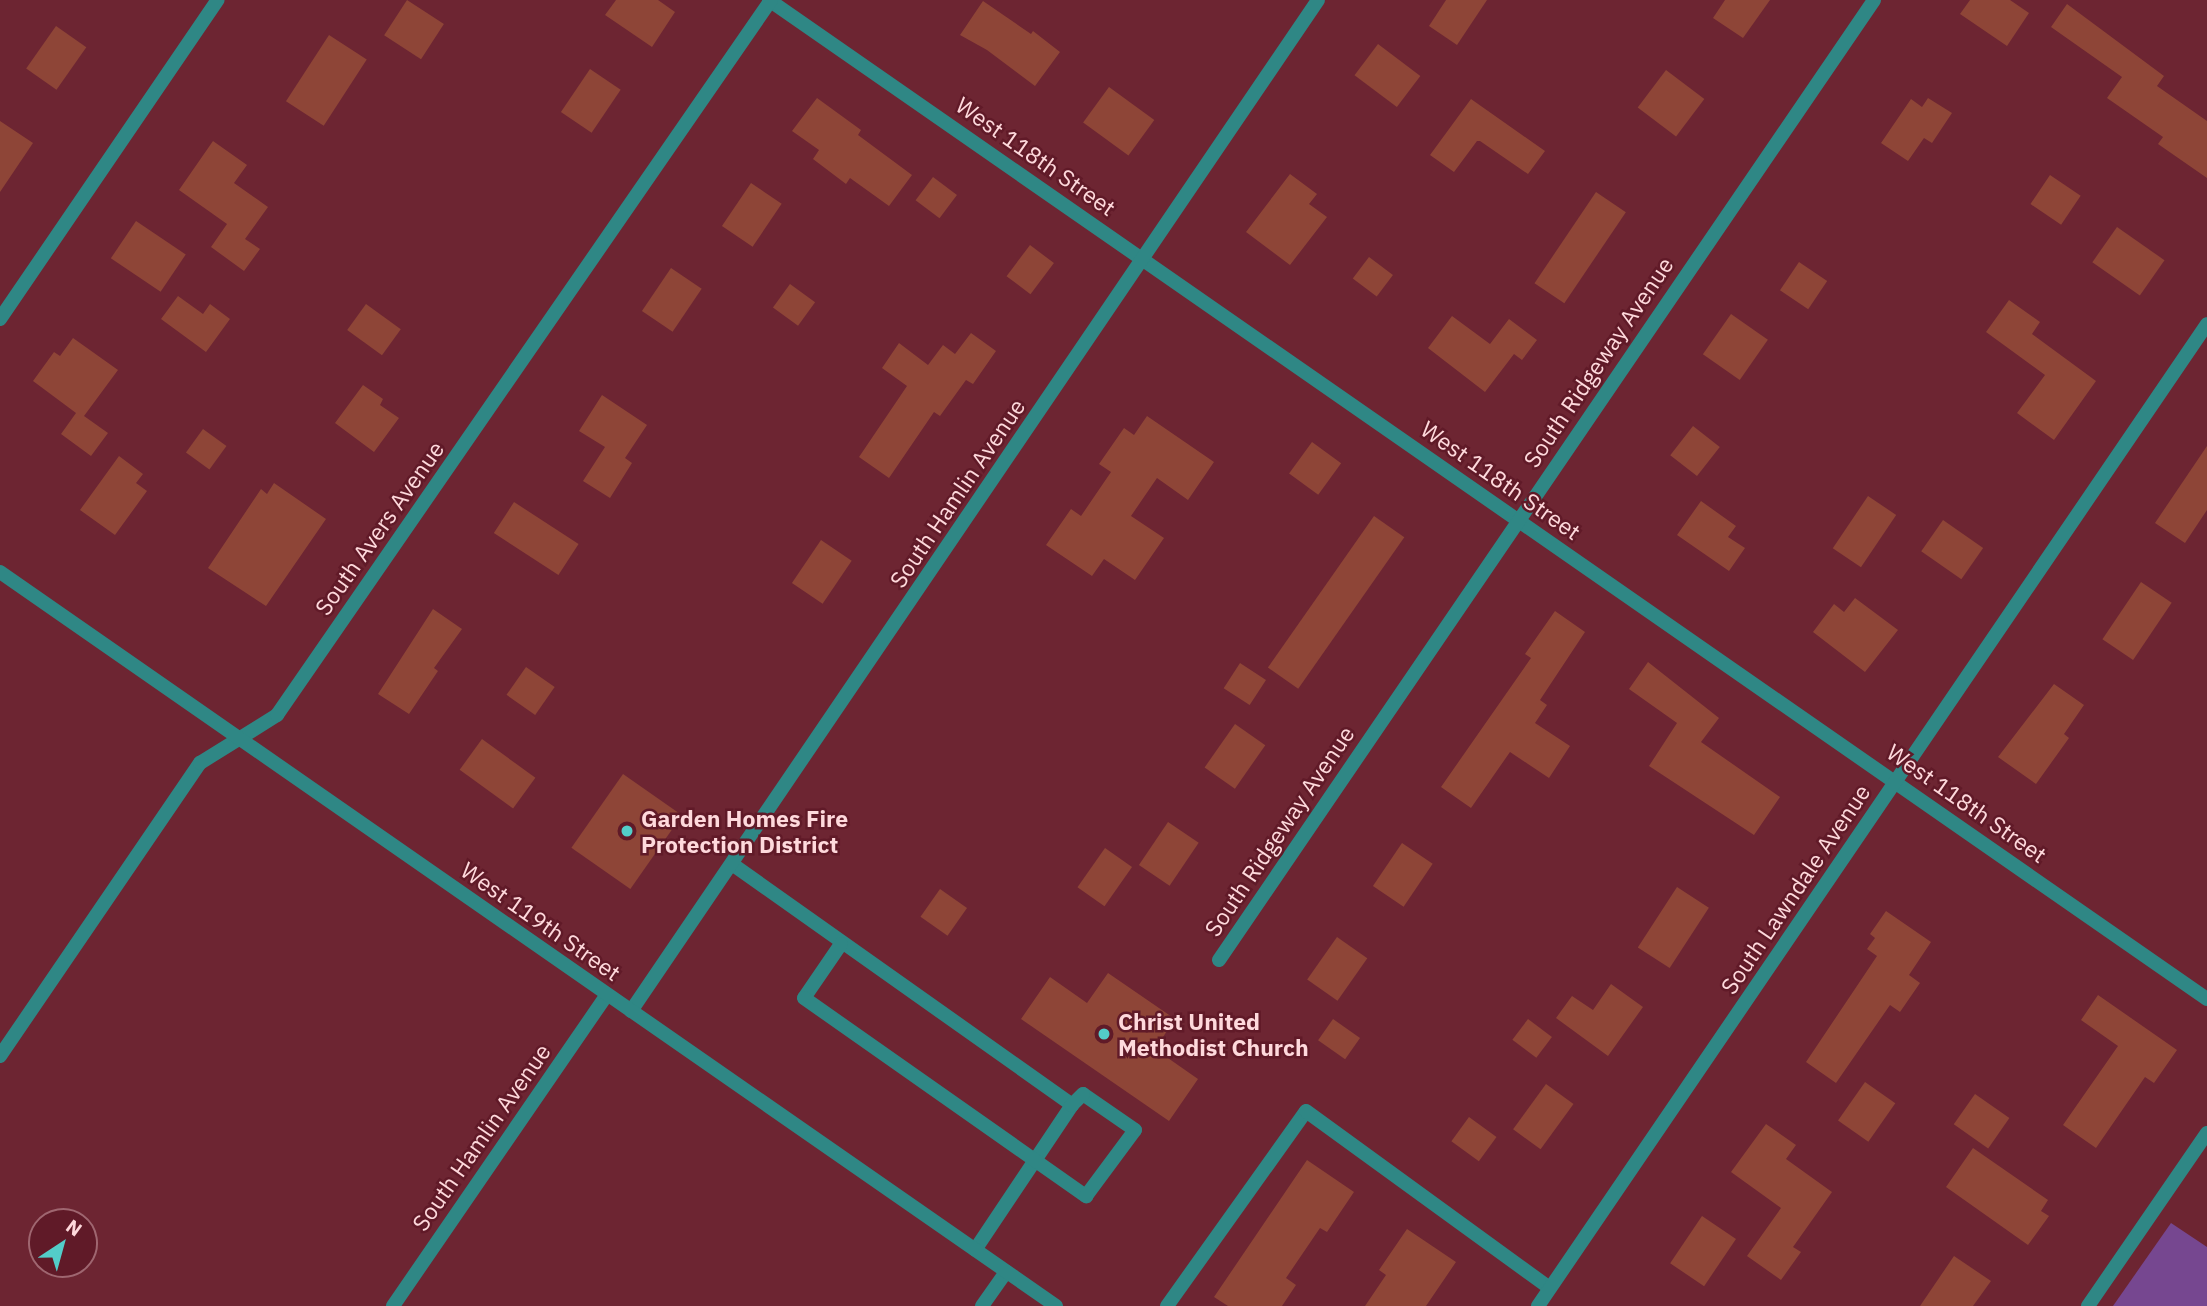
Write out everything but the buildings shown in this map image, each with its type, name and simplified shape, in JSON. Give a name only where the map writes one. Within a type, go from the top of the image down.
[{"type":"street","points":[[0,320],[218,0]]},
{"type":"street","name":"West 118th Street","points":[[770,0],[2207,999]]},
{"type":"street","name":"South Avers Avenue","points":[[0,1056],[200,763],[277,715],[770,0]]},
{"type":"street","name":"South Hamlin Avenue","points":[[631,1011],[1318,0]]},
{"type":"street","name":"South Ridgeway Avenue","points":[[1219,960],[1874,0]]},
{"type":"street","name":"South Lawndale Avenue","points":[[1538,1306],[2207,324]]},
{"type":"street","name":"West 119th Street","points":[[0,572],[1056,1306]]},
{"type":"street","points":[[732,864],[841,944],[1072,1105]]},
{"type":"street","points":[[841,944],[804,998],[1036,1158],[1086,1196],[1135,1130],[1083,1094],[1072,1105],[1036,1158],[975,1250]]},
{"type":"street","name":"South Hamlin Avenue","points":[[393,1306],[607,995]]},
{"type":"street","points":[[1167,1306],[1306,1111],[1550,1288]]},
{"type":"street","points":[[2088,1306],[2207,1133]]},
{"type":"street","points":[[982,1306],[1006,1272]]},
{"type":"shaded area","points":[[2171,1223],[2207,1247],[2207,1306],[2113,1306]]},
{"type":"place","name":"Garden Homes Fire Protection District","points":[[627,831]]},
{"type":"place","name":"Christ United Methodist Church","points":[[1104,1034]]}]
